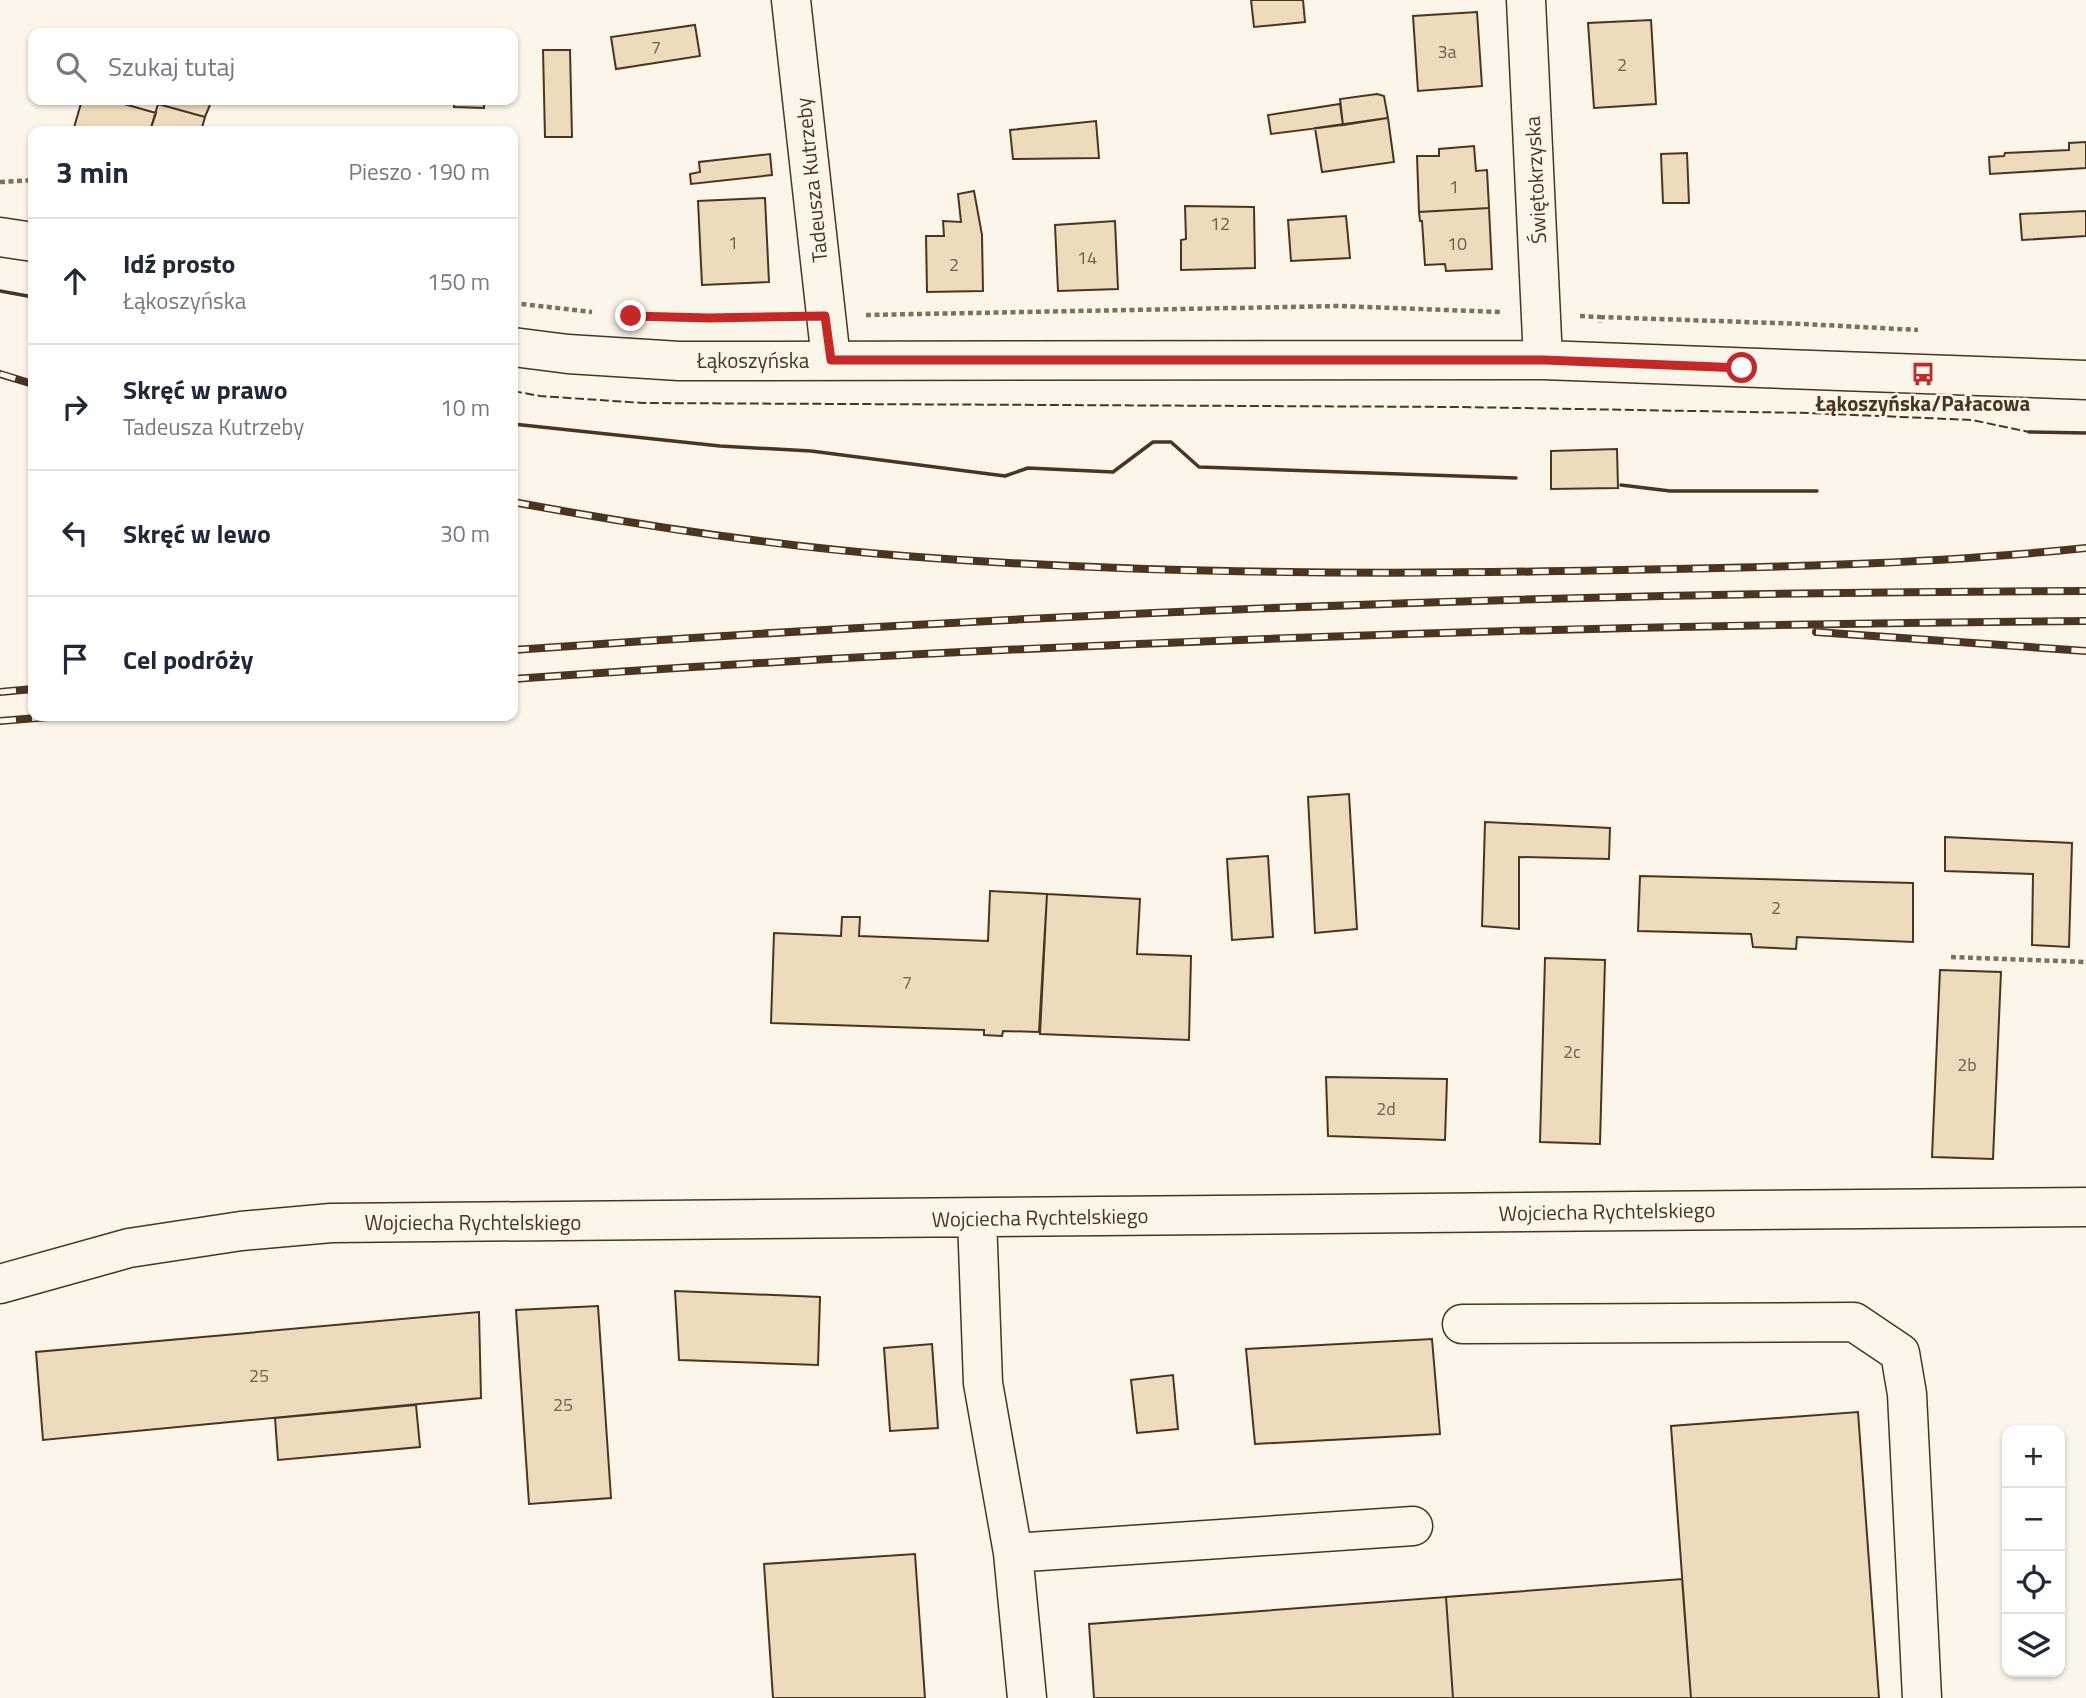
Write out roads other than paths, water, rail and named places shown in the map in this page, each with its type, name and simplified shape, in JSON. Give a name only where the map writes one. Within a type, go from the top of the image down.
[{"type":"street","name":"Tadeusza Kutrzeby","points":[[791,0],[831,360]]},
{"type":"street","name":"Świętokrzyska","points":[[1526,0],[1544,360]]},
{"type":"street","points":[[0,237],[28,242]]},
{"type":"street","name":"Łąkoszyńska","points":[[518,347],[568,354],[679,361],[1544,360],[2086,380]]},
{"type":"street","name":"Wojciecha Rychtelskiego","points":[[0,1284],[129,1248],[241,1231],[331,1223],[2086,1207]]},
{"type":"street","points":[[977,1218],[983,1382],[1013,1553],[1027,1698]]},
{"type":"street","points":[[1462,1324],[1854,1322],[1900,1353],[1907,1394],[1922,1698]]},
{"type":"street","points":[[1013,1553],[1413,1526]]},
{"type":"railway","points":[[0,374],[28,382]]},
{"type":"railway","points":[[518,503],[660,527],[807,547],[987,562],[1152,569],[1399,573],[1694,569],[1956,559],[2086,548]]},
{"type":"railway","points":[[518,650],[906,625],[1299,607],[1692,595],[2086,591]]},
{"type":"railway","points":[[518,679],[1103,645],[1496,631],[2086,621]]},
{"type":"railway","points":[[1816,632],[2086,651]]},
{"type":"railway","points":[[0,692],[28,689]]},
{"type":"railway","points":[[0,721],[28,719]]},
{"type":"place","name":"Łąkoszyńska/Pałacowa","points":[[1923,374]]}]
